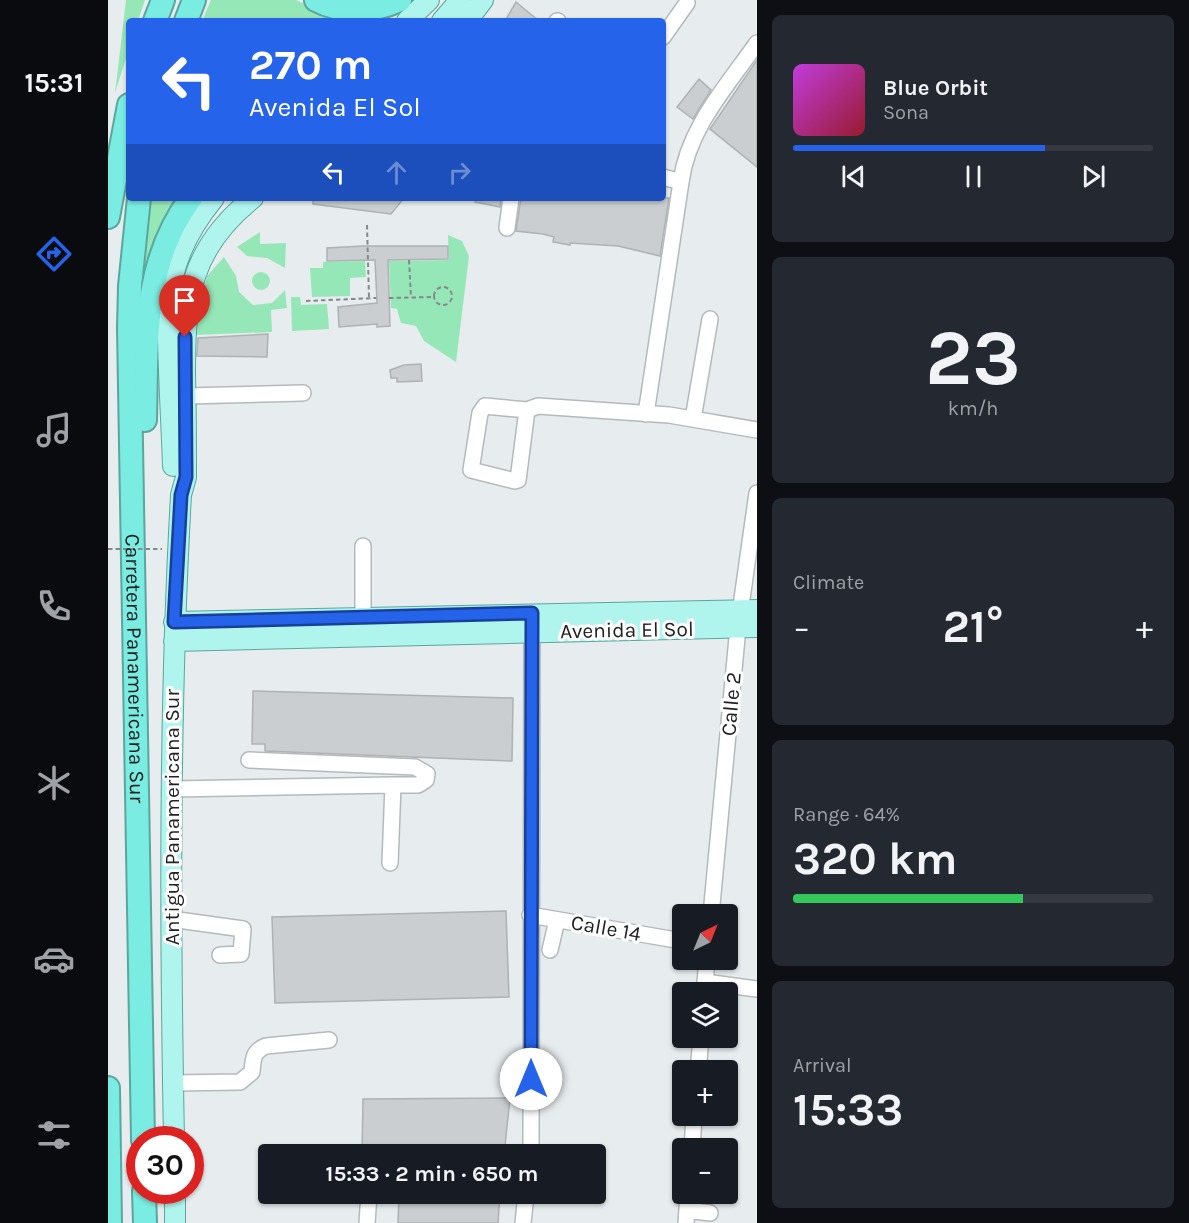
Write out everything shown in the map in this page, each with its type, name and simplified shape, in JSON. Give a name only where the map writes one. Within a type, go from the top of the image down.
[{"type":"highway","points":[[156,18],[163,0]]},
{"type":"highway","points":[[187,18],[194,0]]},
{"type":"highway","points":[[316,0],[336,8],[358,10],[380,7],[400,0]]},
{"type":"highway","points":[[108,217],[126,121]]},
{"type":"highway","name":"Carretera Panamericana Sur","points":[[139,201],[130,307],[143,1126]]},
{"type":"highway","points":[[132,519],[144,447],[148,316],[152,289],[162,248],[189,201]]},
{"type":"highway","points":[[108,1088],[110,1223]]},
{"type":"highway","points":[[144,1204],[145,1223]]},
{"type":"main road","points":[[350,0],[356,0]]},
{"type":"main road","points":[[410,18],[429,0]]},
{"type":"main road","points":[[445,18],[460,0]]},
{"type":"main road","points":[[469,18],[483,0]]},
{"type":"main road","points":[[485,18],[498,0]]},
{"type":"main road","name":"Antigua Panamericana Sur","points":[[181,495],[174,477],[167,304],[182,246],[212,201]]},
{"type":"main road","name":"Antigua Panamericana Sur","points":[[174,1126],[171,920],[174,632],[181,495],[186,477],[185,316],[200,262],[218,233],[250,201]]},
{"type":"main road","name":"Avenida El Sol","points":[[174,632],[363,616],[532,623]]},
{"type":"main road","name":"Avenida El Sol","points":[[174,632],[748,619]]},
{"type":"main road","points":[[175,1204],[176,1223]]},
{"type":"street","points":[[666,33],[687,3]]},
{"type":"street","points":[[646,414],[683,168],[699,125],[757,43]]},
{"type":"street","points":[[666,178],[681,182]]},
{"type":"street","points":[[507,228],[511,201]]},
{"type":"street","points":[[693,419],[710,319]]},
{"type":"street","points":[[186,396],[303,393]]},
{"type":"street","points":[[527,410],[518,480],[471,470],[480,413],[485,406],[527,410],[538,406],[646,414],[757,430]]},
{"type":"street","name":"Calle 2","points":[[712,904],[748,619],[757,493]]},
{"type":"street","points":[[363,546],[363,616]]},
{"type":"street","points":[[531,1144],[532,623]]},
{"type":"street","points":[[172,789],[418,785],[426,780],[427,774],[415,767],[249,760]]},
{"type":"street","points":[[390,863],[393,785]]},
{"type":"street","name":"Calle 14","points":[[530,915],[672,939]]},
{"type":"street","points":[[171,920],[243,928],[241,954],[220,955]]},
{"type":"street","points":[[550,950],[557,920]]},
{"type":"street","points":[[738,988],[757,989]]},
{"type":"street","points":[[173,1083],[240,1082],[252,1072],[253,1057],[258,1049],[329,1040]]},
{"type":"street","points":[[367,1223],[368,1204]]},
{"type":"street","points":[[523,1223],[525,1204]]},
{"type":"street","points":[[686,1216],[710,1213]]},
{"type":"path","points":[[367,225],[369,298]]},
{"type":"path","points":[[409,260],[411,297]]},
{"type":"path","points":[[389,298],[434,297],[442,305],[450,301],[452,295],[450,290],[442,287],[435,291],[434,297]]},
{"type":"path","points":[[306,301],[376,298]]},
{"type":"path","points":[[108,549],[162,549]]},
{"type":"green space","points":[[126,0],[145,0],[139,18],[126,18],[126,58],[115,93]]},
{"type":"green space","points":[[211,0],[296,0],[336,18],[203,18]]},
{"type":"green space","points":[[152,201],[180,201],[142,296],[144,252]]},
{"type":"green space","points":[[260,232],[260,244],[286,243],[285,268],[267,258],[247,256],[237,247]]},
{"type":"green space","points":[[448,235],[462,241],[469,256],[456,362],[424,341],[416,326],[401,323],[397,309],[391,308],[389,261],[449,260]]},
{"type":"green space","points":[[224,257],[236,276],[239,292],[253,305],[272,303],[285,290],[287,308],[271,310],[272,332],[195,335],[207,276]]},
{"type":"green space","points":[[365,261],[366,277],[350,278],[350,296],[312,297],[310,268],[323,268],[323,262]]},
{"type":"green space","points":[[257,272],[265,272],[270,277],[268,288],[257,290],[252,285],[252,277]]},
{"type":"green space","points":[[291,297],[300,297],[301,305],[327,304],[329,329],[292,331]]},
{"type":"building","points":[[516,2],[535,18],[507,18]]},
{"type":"building","points":[[757,60],[757,167],[710,129]]},
{"type":"building","points":[[699,79],[711,90],[693,119],[677,107]]},
{"type":"building","points":[[666,198],[669,198],[660,256],[618,246],[570,243],[570,245],[553,242],[554,237],[543,234],[516,231],[521,201],[666,201]]},
{"type":"building","points":[[313,201],[402,201],[391,214],[313,204]]},
{"type":"building","points":[[475,201],[501,201],[500,207]]},
{"type":"building","points":[[448,246],[448,259],[388,260],[390,326],[377,327],[377,324],[339,327],[338,307],[377,303],[375,260],[327,261],[327,248]]},
{"type":"building","points":[[268,334],[267,357],[197,356],[198,338]]},
{"type":"building","points":[[421,364],[422,381],[397,382],[397,378],[391,378],[390,370],[404,365]]},
{"type":"building","points":[[253,691],[513,698],[512,761],[265,751],[265,744],[252,744]]},
{"type":"building","points":[[506,911],[509,997],[275,1003],[272,917]]},
{"type":"building","points":[[510,1098],[505,1144],[362,1144],[363,1099]]},
{"type":"building","points":[[399,1204],[499,1204],[498,1223],[398,1223]]},
{"type":"route","points":[[185,337],[186,477],[181,495],[174,622],[532,613],[531,1079]]}]
